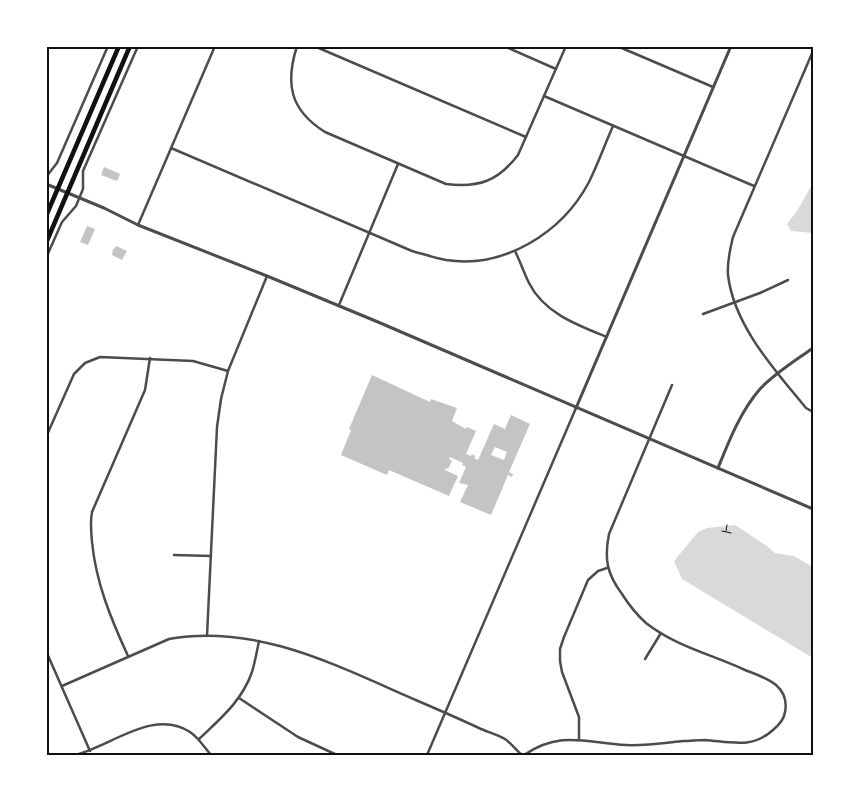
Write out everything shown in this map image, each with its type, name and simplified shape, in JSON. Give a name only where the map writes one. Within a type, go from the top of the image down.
[{"type":"highway","points":[[46,216],[118,46]]},
{"type":"highway","points":[[46,243],[130,46]]},
{"type":"street","points":[[46,177],[58,163],[108,46]]},
{"type":"street","points":[[46,258],[62,222],[76,206],[83,189],[83,171],[138,46]]},
{"type":"street","points":[[138,225],[215,46]]},
{"type":"street","points":[[297,46],[291,65],[290,79],[294,98],[304,115],[314,125],[325,132],[446,184],[462,186],[494,178],[508,169],[518,156],[566,46]]},
{"type":"street","points":[[314,46],[527,137]]},
{"type":"street","points":[[504,46],[556,69]]},
{"type":"street","points":[[617,46],[713,87]]},
{"type":"street","points":[[427,755],[731,46]]},
{"type":"street","points":[[813,51],[733,237],[729,251],[728,274],[735,302],[753,340],[806,408],[813,412]]},
{"type":"street","points":[[544,96],[755,186]]},
{"type":"street","points":[[171,148],[412,251],[446,260],[463,261],[482,259],[515,251],[547,233],[560,222],[573,207],[589,182],[613,126]]},
{"type":"street","points":[[338,306],[398,164]]},
{"type":"street","points":[[46,184],[138,225],[267,276],[813,509]]},
{"type":"street","points":[[515,251],[530,285],[546,306],[566,320],[607,338]]},
{"type":"street","points":[[207,636],[216,427],[228,371],[267,276]]},
{"type":"street","points":[[703,314],[760,293],[788,280]]},
{"type":"street","points":[[718,468],[735,427],[744,411],[760,390],[778,373],[813,348]]},
{"type":"street","points":[[46,437],[74,374],[85,363],[100,356],[193,361],[228,371]]},
{"type":"street","points":[[128,656],[110,616],[101,589],[90,522],[92,512],[145,390],[150,358]]},
{"type":"street","points":[[62,686],[169,639],[187,636],[207,636],[259,641],[283,646],[310,655],[505,739],[523,755],[535,747],[563,739],[628,745],[703,740],[744,744],[764,738],[780,724],[785,714],[786,703],[782,692],[775,684],[722,659],[675,641],[645,622],[631,608],[614,584],[608,568],[605,552],[609,534],[672,385]]},
{"type":"street","points":[[174,555],[211,556]]},
{"type":"street","points":[[579,739],[579,717],[562,672],[560,649],[588,580],[598,571],[608,568]]},
{"type":"street","points":[[645,659],[661,633]]},
{"type":"street","points":[[199,740],[227,713],[239,698],[252,672],[259,641]]},
{"type":"street","points":[[46,651],[90,751]]},
{"type":"street","points":[[239,698],[298,737],[337,755]]},
{"type":"street","points":[[75,755],[90,751],[143,727],[157,724],[168,724],[190,732],[211,755]]},
{"type":"path","points":[[726,532],[727,524]]},
{"type":"path","points":[[722,531],[731,533]]},
{"type":"shaded area","points":[[813,183],[813,233],[791,231],[787,224]]},
{"type":"shaded area","points":[[735,525],[775,553],[794,556],[813,567],[813,658],[682,579],[674,561],[698,532],[707,528]]},
{"type":"building","points":[[104,167],[120,174],[117,181],[101,175]]},
{"type":"building","points":[[87,226],[95,229],[88,245],[80,242]]},
{"type":"building","points":[[116,246],[127,251],[122,260],[112,255],[113,249]]},
{"type":"building","points":[[372,375],[430,402],[431,399],[457,408],[452,421],[466,429],[467,427],[476,431],[466,454],[471,456],[472,454],[478,460],[494,424],[505,429],[511,415],[530,424],[509,472],[513,474],[512,477],[508,475],[491,515],[460,502],[468,485],[459,483],[466,467],[462,465],[463,463],[450,457],[449,459],[452,461],[448,469],[446,468],[445,470],[458,476],[449,496],[389,470],[387,475],[341,455],[351,430],[349,429]],"holes":[[[495,447],[507,452],[504,460],[491,455]]]}]
